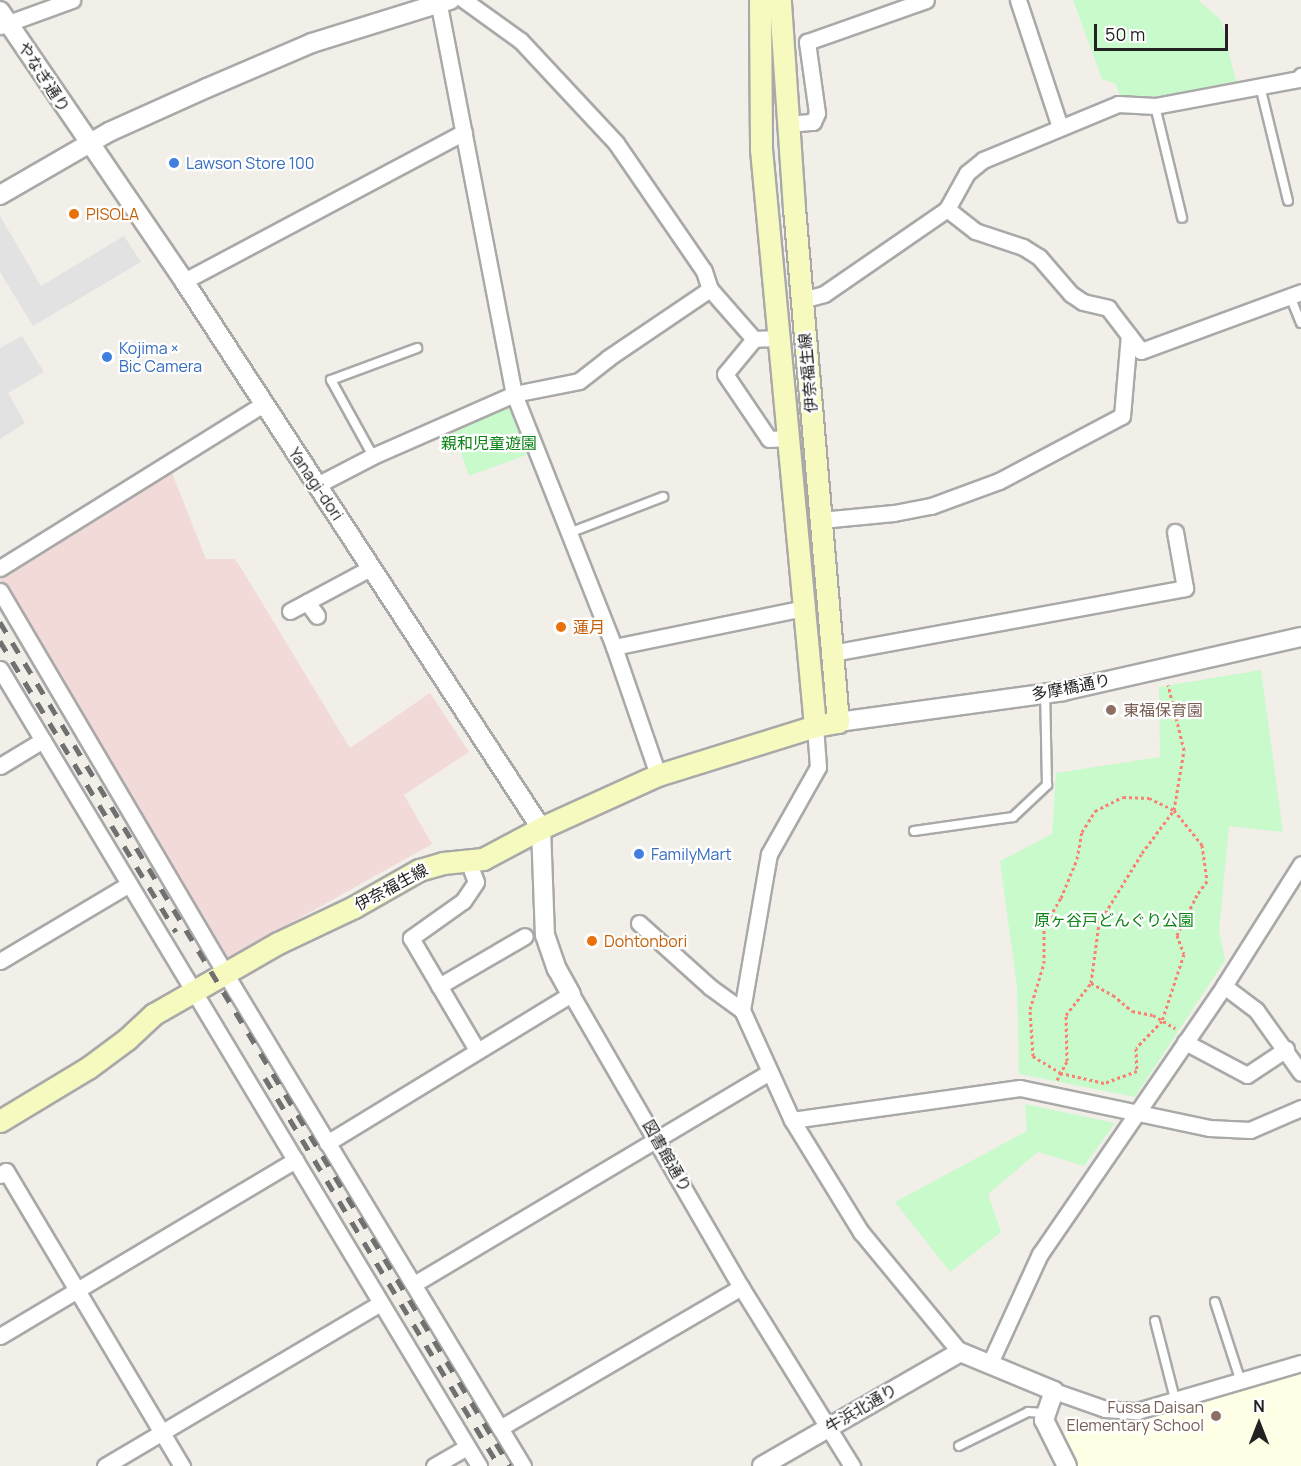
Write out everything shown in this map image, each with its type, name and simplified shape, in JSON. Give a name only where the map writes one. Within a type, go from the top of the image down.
[{"type":"main road","name":"伊奈福生線","points":[[760,0],[761,149],[815,726]]},
{"type":"main road","name":"伊奈福生線","points":[[0,1121],[88,1068],[120,1045],[154,1014],[278,943],[354,907],[419,870],[443,863],[483,860],[541,828],[658,775],[815,726],[838,722],[802,300],[780,0]]},
{"type":"street","points":[[3,20],[72,0]]},
{"type":"street","points":[[464,0],[521,41],[616,143],[704,271],[710,289],[754,339]]},
{"type":"street","points":[[789,124],[813,122],[817,113],[807,42],[926,0]]},
{"type":"street","points":[[1018,0],[1060,127]]},
{"type":"street","points":[[0,195],[87,143],[312,43],[442,1],[464,132],[514,394],[614,647],[658,775]]},
{"type":"street","name":"やなぎ通り","points":[[3,20],[87,143]]},
{"type":"street","points":[[802,300],[824,294],[947,209],[967,173],[983,160],[1118,104],[1155,106],[1299,79],[1301,76]]},
{"type":"street","points":[[184,281],[464,132]]},
{"type":"street","name":"Yanagi-dori","points":[[87,143],[184,281],[541,828]]},
{"type":"street","points":[[947,209],[975,231],[1023,248],[1040,257],[1071,294],[1083,302],[1108,308],[1141,351],[1295,294]]},
{"type":"street","points":[[317,485],[373,456],[514,394],[579,381],[608,358],[710,289]]},
{"type":"street","points":[[821,520],[894,513],[931,506],[999,481],[1122,416],[1129,335]]},
{"type":"street","points":[[779,338],[754,339],[725,374],[769,439],[788,438]]},
{"type":"street","points":[[0,568],[263,404]]},
{"type":"street","points":[[831,652],[1185,588],[1175,532]]},
{"type":"street","points":[[290,611],[372,567]]},
{"type":"street","points":[[0,591],[225,973],[523,1466]]},
{"type":"street","points":[[307,602],[317,616]]},
{"type":"street","points":[[614,647],[804,608]]},
{"type":"street","name":"多摩橋通り","points":[[838,722],[1046,693],[1301,637]]},
{"type":"street","points":[[0,669],[478,1466]]},
{"type":"street","points":[[742,1010],[769,854],[818,767],[815,726]]},
{"type":"street","points":[[0,766],[43,740]]},
{"type":"street","name":"図書館通り","points":[[541,828],[545,935],[557,969],[658,1139],[741,1287],[852,1466]]},
{"type":"street","points":[[468,861],[476,882],[463,901],[411,938],[477,1050]]},
{"type":"street","points":[[990,1363],[1040,1254],[1224,986],[1299,872]]},
{"type":"street","points":[[0,961],[129,884]]},
{"type":"street","points":[[639,922],[710,987],[742,1010],[792,1120],[861,1232],[960,1352],[1054,1391],[1105,1409],[1126,1412],[1301,1362]]},
{"type":"street","points":[[440,986],[525,936]]},
{"type":"street","points":[[1224,986],[1256,1010],[1301,1073]]},
{"type":"street","points":[[327,1143],[572,994]]},
{"type":"street","points":[[1185,1042],[1247,1075],[1286,1049]]},
{"type":"street","points":[[414,1284],[770,1072]]},
{"type":"street","points":[[792,1120],[1020,1088],[1209,1128],[1250,1130],[1301,1108]]},
{"type":"street","points":[[0,1336],[295,1160]]},
{"type":"street","points":[[0,1175],[6,1171],[182,1466]]},
{"type":"street","points":[[500,1428],[741,1287]]},
{"type":"street","points":[[105,1466],[379,1304]]},
{"type":"street","name":"牛浜北通り","points":[[762,1466],[960,1352]]},
{"type":"street","points":[[1054,1391],[1045,1413],[1046,1426],[1066,1466]]},
{"type":"street","points":[[434,1466],[467,1447]]},
{"type":"lane","points":[[1260,86],[1288,201]]},
{"type":"lane","points":[[1155,106],[1182,218]]},
{"type":"lane","points":[[1295,294],[1301,323]]},
{"type":"lane","points":[[373,456],[331,380],[417,348]]},
{"type":"lane","points":[[568,532],[663,497]]},
{"type":"lane","points":[[914,831],[1013,817],[1047,785],[1046,693]]},
{"type":"lane","points":[[1215,1302],[1240,1379]]},
{"type":"lane","points":[[1155,1321],[1174,1399]]},
{"type":"lane","points":[[959,1446],[1028,1412],[1045,1413]]},
{"type":"path","points":[[1050,1094],[1067,1060],[1066,1015],[1091,983],[1099,923],[1142,853],[1174,810],[1184,750],[1164,668]]},
{"type":"path","points":[[1123,797],[1149,798],[1174,810],[1202,845],[1207,881],[1197,895],[1177,935],[1184,954],[1162,1021],[1136,1048],[1137,1071],[1129,1076],[1104,1083],[1061,1073],[1033,1056],[1030,1009],[1044,963],[1044,927],[1061,898],[1077,859],[1082,832],[1095,811],[1123,797]]},
{"type":"path","points":[[1091,983],[1113,995],[1132,1011],[1153,1016],[1162,1021]]},
{"type":"shaded area","points":[[0,216],[41,286],[124,236],[141,262],[33,326],[0,272]]},
{"type":"shaded area","points":[[22,336],[44,372],[8,393],[25,423],[0,439],[0,348]]},
{"type":"shaded area","points":[[172,473],[206,559],[234,559],[238,563],[350,748],[430,693],[469,752],[404,795],[432,844],[227,959],[0,579],[0,574]]},
{"type":"shaded area","name":"Fussa Daisan Elementary School","points":[[1301,1365],[1301,1466],[1070,1466],[1060,1434],[1091,1429],[1112,1420],[1152,1412]]},
{"type":"green space","points":[[1073,0],[1198,0],[1221,20],[1236,81],[1144,100],[1121,98],[1116,84],[1102,79]]},
{"type":"green space","name":"親和児童遊園","points":[[509,407],[526,455],[469,476],[452,428]]},
{"type":"green space","name":"原ヶ谷戸どんぐり公園","points":[[1261,670],[1283,832],[1229,826],[1219,931],[1225,960],[1135,1097],[1019,1074],[1017,987],[1000,861],[1052,834],[1056,773],[1160,757],[1159,687]]},
{"type":"green space","points":[[1025,1104],[1115,1123],[1084,1166],[1038,1152],[988,1194],[1001,1232],[950,1272],[895,1202],[1027,1131]]},
{"type":"railway","points":[[0,622],[510,1466]]},
{"type":"railway","points":[[0,641],[176,932]]},
{"type":"railway","points":[[265,1078],[499,1466]]},
{"type":"place","name":"Lawson Store 100","points":[[174,163]]},
{"type":"place","name":"PISOLA","points":[[74,214]]},
{"type":"place","name":"Kojima × Bic Camera","points":[[107,357]]},
{"type":"place","name":"蓮月","points":[[561,627]]},
{"type":"place","name":"東福保育園","points":[[1111,710]]},
{"type":"place","name":"FamilyMart","points":[[639,854]]},
{"type":"place","name":"Dohtonbori","points":[[592,941]]},
{"type":"place","name":"Fussa Daisan Elementary School","points":[[1216,1416]]}]
